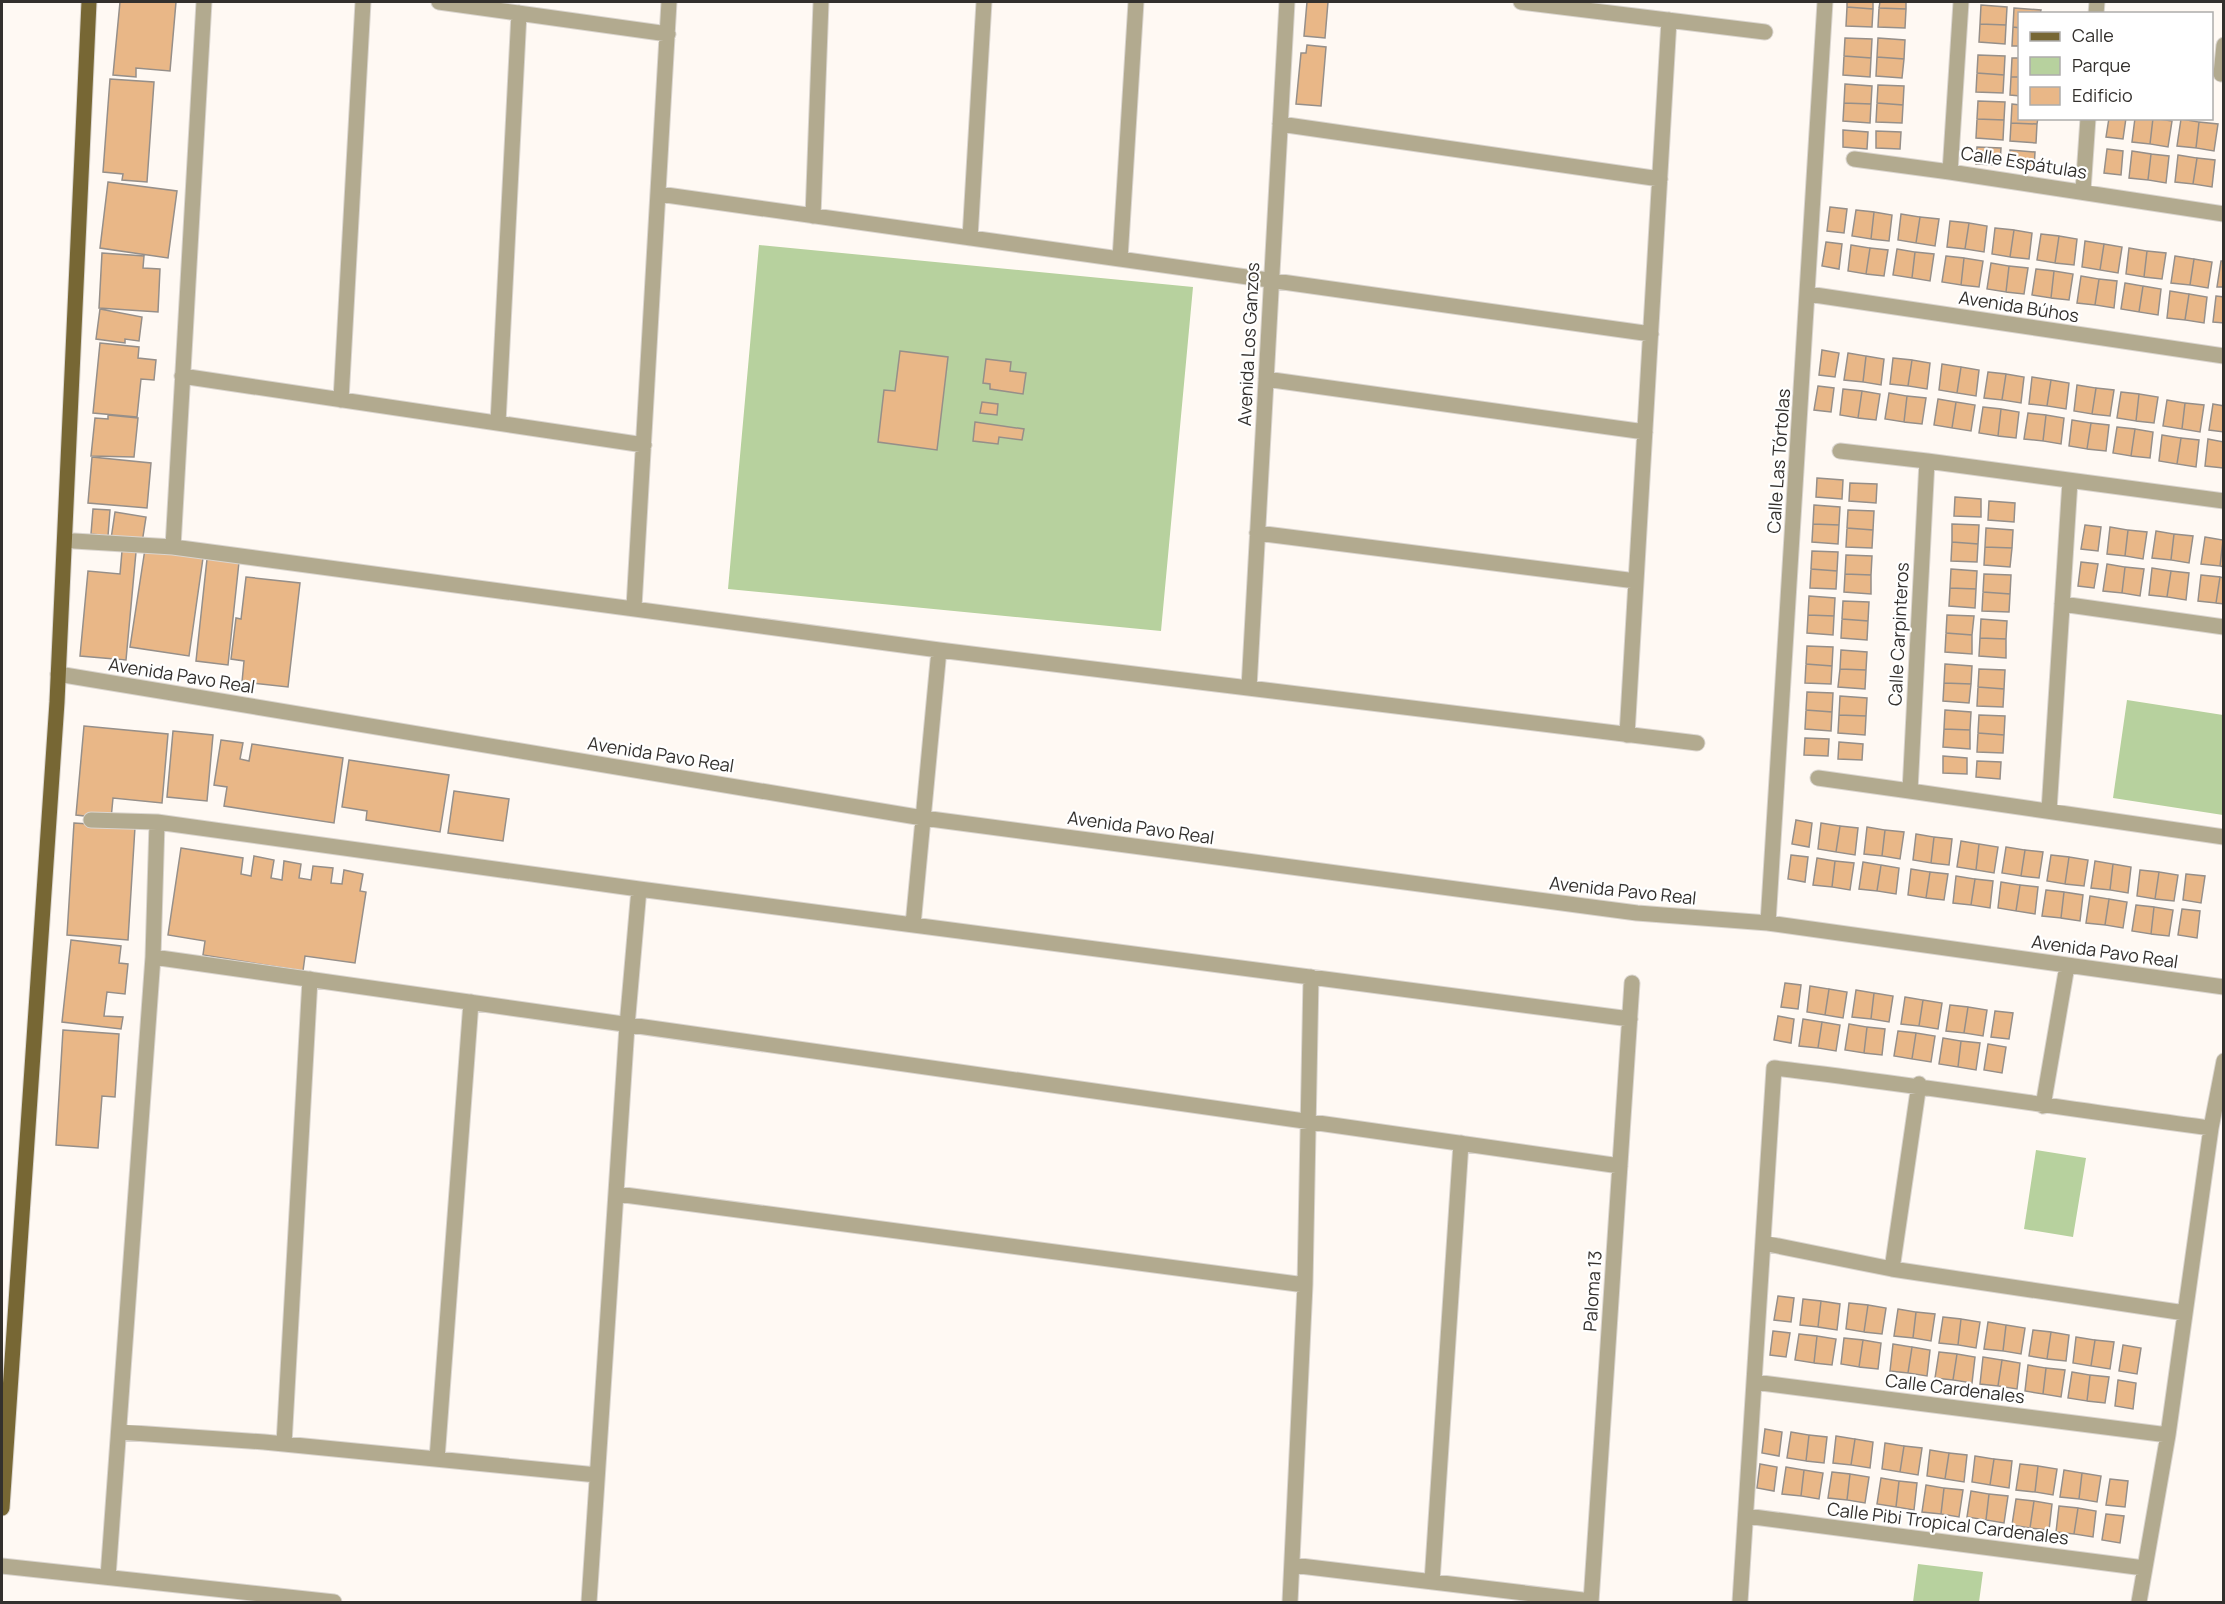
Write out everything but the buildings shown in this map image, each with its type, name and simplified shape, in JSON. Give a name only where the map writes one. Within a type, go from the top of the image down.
[{"type":"main road","points":[[2,1508],[58,674],[89,2]]},
{"type":"street","points":[[173,547],[204,2]]},
{"type":"street","points":[[341,400],[363,2]]},
{"type":"street","points":[[439,2],[668,34]]},
{"type":"street","points":[[634,607],[669,2]]},
{"type":"street","points":[[813,216],[822,2]]},
{"type":"street","points":[[970,238],[984,2]]},
{"type":"street","points":[[1120,259],[1136,2]]},
{"type":"street","name":"Avenida Los Ganzos","points":[[1248,688],[1287,2]]},
{"type":"street","points":[[1521,2],[1765,32]]},
{"type":"street","name":"Calle Las Tórtolas","points":[[1768,923],[1825,2]]},
{"type":"street","name":"Calle Espátulas","points":[[1961,2],[1950,172],[2223,214]]},
{"type":"street","points":[[498,423],[519,13]]},
{"type":"street","points":[[1627,735],[1669,20]]},
{"type":"street","points":[[2218,74],[2223,45]]},
{"type":"street","points":[[2083,191],[2088,120]]},
{"type":"street","points":[[1280,124],[1660,179]]},
{"type":"street","points":[[1854,159],[1950,172]]},
{"type":"street","points":[[658,194],[1651,334]]},
{"type":"street","name":"Avenida Búhos","points":[[1808,294],[2223,356]]},
{"type":"street","points":[[182,376],[644,445]]},
{"type":"street","points":[[1266,379],[1645,432]]},
{"type":"street","points":[[1840,451],[2223,501]]},
{"type":"street","name":"Calle Carpinteros","points":[[1910,791],[1927,461]]},
{"type":"street","points":[[2049,811],[2070,481]]},
{"type":"street","points":[[1257,533],[1636,581]]},
{"type":"street","points":[[74,541],[173,547],[634,607],[939,650],[1697,743]]},
{"type":"street","points":[[2062,604],[2223,627]]},
{"type":"street","points":[[913,925],[939,650]]},
{"type":"street","name":"Avenida Pavo Real","points":[[58,674],[923,818],[1637,913],[1768,923],[2223,987]]},
{"type":"street","points":[[1818,778],[2223,837]]},
{"type":"street","points":[[91,820],[157,822],[639,889],[1630,1019]]},
{"type":"street","points":[[108,1577],[153,957],[157,822]]},
{"type":"street","points":[[589,1602],[627,1026],[639,889]]},
{"type":"street","points":[[153,957],[1620,1166]]},
{"type":"street","points":[[2043,1106],[2067,966]]},
{"type":"street","points":[[1290,1602],[1305,1285],[1311,977]]},
{"type":"street","points":[[284,1444],[310,979]]},
{"type":"street","name":"Paloma 13","points":[[1591,1602],[1632,982]]},
{"type":"street","points":[[437,1459],[471,1002]]},
{"type":"street","points":[[2139,1602],[2168,1435],[2211,1128],[2223,1061]]},
{"type":"street","points":[[1740,1602],[1774,1068],[1919,1084],[2043,1106],[2211,1128]]},
{"type":"street","points":[[1892,1269],[1919,1084]]},
{"type":"street","points":[[1432,1582],[1461,1143]]},
{"type":"street","points":[[617,1194],[1305,1285]]},
{"type":"street","points":[[1763,1243],[1892,1269],[2185,1313]]},
{"type":"street","name":"Calle Cardenales","points":[[1754,1382],[2168,1435]]},
{"type":"street","points":[[119,1432],[284,1444],[597,1475]]},
{"type":"street","name":"Calle Pibi Tropical Cardenales","points":[[1746,1516],[2144,1568]]},
{"type":"street","points":[[1292,1565],[1591,1602]]},
{"type":"street","points":[[2,1566],[334,1602]]},
{"type":"green space","points":[[759,245],[1193,287],[1161,631],[728,589]]},
{"type":"green space","points":[[2127,700],[2223,715],[2223,815],[2113,798]]},
{"type":"green space","points":[[2036,1150],[2086,1158],[2073,1237],[2024,1229]]},
{"type":"green space","points":[[1918,1564],[1983,1572],[1979,1602],[1913,1602]]}]
